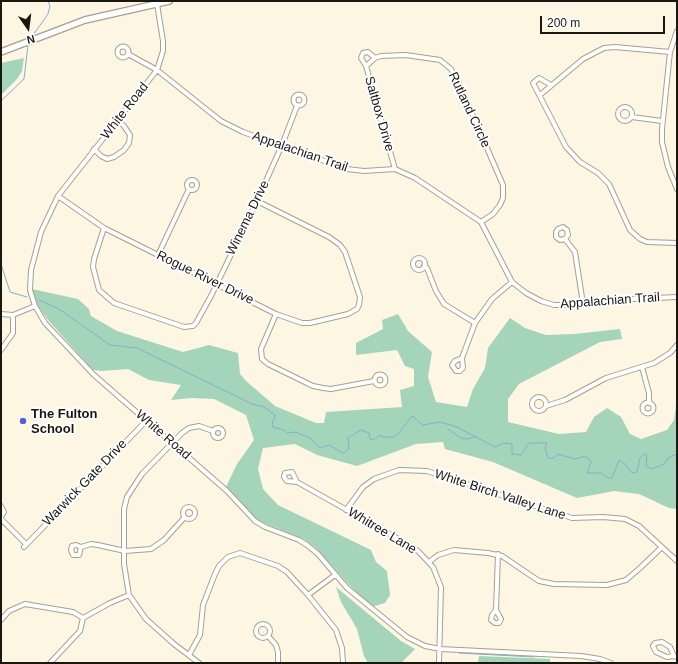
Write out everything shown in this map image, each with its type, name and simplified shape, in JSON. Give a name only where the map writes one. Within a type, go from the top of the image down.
[{"type":"street","points":[[1,52],[50,32],[85,20],[169,1]]},
{"type":"street","name":"White Road","points":[[157,4],[163,41],[163,51],[157,70],[58,196],[42,232],[31,270],[30,290],[34,306],[45,323],[82,364],[228,492],[255,521],[265,528],[299,540],[318,554],[335,575],[363,602],[407,637],[425,646],[440,649],[581,656],[600,659],[611,663]]},
{"type":"street","points":[[677,30],[670,52],[662,121],[664,151],[677,189]]},
{"type":"street","points":[[540,95],[583,59],[604,48],[615,47],[670,52]]},
{"type":"street","name":"Rutland Circle","points":[[366,66],[362,58],[362,53],[368,52],[374,59],[406,55],[432,58],[440,60],[447,65],[455,76],[503,185],[503,198],[500,205],[493,214],[481,222]]},
{"type":"street","name":"Appalachian Trail","points":[[128,54],[157,70],[221,121],[243,132],[347,169],[364,171],[394,169],[415,178],[481,222],[512,282],[526,293],[547,303],[554,305],[583,304],[677,297]]},
{"type":"street","name":"Saltbox Drive","points":[[374,59],[366,66],[394,169]]},
{"type":"street","points":[[551,85],[542,78],[534,81],[534,87],[540,95],[566,147],[580,162],[598,173],[609,184],[630,230],[635,235],[647,242],[677,243]]},
{"type":"street","name":"Winema Drive","points":[[104,228],[94,259],[93,267],[99,290],[114,303],[184,326],[193,326],[217,284],[257,201],[282,146],[297,106]]},
{"type":"street","points":[[632,117],[662,121]]},
{"type":"street","points":[[94,149],[101,156],[107,159],[114,157],[124,150],[129,143],[130,135],[124,126],[118,121]]},
{"type":"street","points":[[158,255],[189,189]]},
{"type":"street","name":"Rogue River Drive","points":[[58,196],[104,228],[276,314],[302,323],[310,323],[348,314],[357,309],[360,297],[345,252],[340,245],[328,237],[257,201]]},
{"type":"street","points":[[565,239],[575,252],[583,304]]},
{"type":"street","points":[[424,266],[427,268],[436,291],[444,304],[475,323]]},
{"type":"street","points":[[462,358],[475,323],[492,299],[512,282]]},
{"type":"street","points":[[1,314],[13,315],[34,306]]},
{"type":"street","points":[[276,314],[261,349],[262,359],[268,364],[313,386],[323,388],[331,389],[374,381]]},
{"type":"street","points":[[1,350],[12,338],[15,329],[13,315]]},
{"type":"street","points":[[546,406],[565,400],[606,378],[662,359],[677,345]]},
{"type":"street","points":[[642,367],[649,393],[649,403]]},
{"type":"street","name":"Warwick Gate Drive","points":[[1,518],[25,546],[147,420]]},
{"type":"street","points":[[199,663],[146,619],[129,595],[124,564],[124,509],[127,497],[142,474],[182,433],[189,428],[199,426],[213,431]]},
{"type":"street","name":"White Birch Valley Lane","points":[[346,510],[363,487],[374,479],[399,470],[427,471],[572,518],[603,516],[625,519],[639,526],[677,561]]},
{"type":"street","name":"Whitree Lane","points":[[297,482],[404,542],[429,562],[438,577],[441,587],[439,663]]},
{"type":"street","points":[[1,506],[4,512],[1,518]]},
{"type":"street","points":[[81,547],[98,545],[125,551],[142,550],[157,546],[184,518]]},
{"type":"street","points":[[429,562],[438,555],[454,550],[498,554],[539,581],[554,584],[607,585],[626,580],[662,547]]},
{"type":"street","points":[[189,655],[200,635],[203,605],[218,566],[228,557],[240,553],[278,566],[287,572],[336,630],[342,648],[343,663]]},
{"type":"street","points":[[496,610],[498,554]]},
{"type":"street","points":[[308,595],[335,575]]},
{"type":"street","points":[[50,663],[80,631],[83,618],[110,603],[129,595]]},
{"type":"street","points":[[1,620],[9,611],[25,604],[73,612],[83,618]]},
{"type":"street","points":[[268,636],[276,645],[278,652],[278,663]]},
{"type":"street","points":[[662,642],[670,647],[676,657],[667,657],[656,652],[654,646],[655,643],[662,642]]},
{"type":"green space","points":[[24,58],[22,71],[17,79],[1,95],[1,63]]},
{"type":"green space","points":[[32,289],[78,299],[89,309],[91,316],[117,331],[183,352],[209,345],[238,353],[240,374],[246,381],[275,406],[316,423],[324,423],[326,412],[402,407],[400,390],[414,386],[414,369],[405,366],[397,350],[356,355],[356,343],[383,329],[382,320],[398,314],[408,331],[432,352],[428,377],[436,402],[467,407],[473,389],[485,368],[488,348],[510,318],[525,328],[546,335],[574,334],[620,329],[622,339],[600,342],[519,384],[508,399],[508,422],[559,434],[586,432],[594,417],[607,408],[621,417],[630,434],[641,439],[667,430],[674,420],[677,399],[677,509],[669,508],[639,494],[614,491],[577,498],[493,462],[445,449],[443,442],[416,444],[357,466],[317,455],[295,444],[263,448],[258,469],[263,489],[278,505],[371,550],[376,562],[387,571],[390,595],[385,603],[372,607],[351,587],[316,548],[304,539],[259,521],[251,515],[226,487],[237,464],[254,440],[246,415],[214,399],[192,398],[171,400],[181,385],[149,380],[128,369],[102,371],[93,370],[48,320],[38,306]]},
{"type":"green space","points":[[336,587],[401,641],[415,649],[401,663],[368,663],[364,656],[357,629],[341,602]]},
{"type":"green space","points":[[479,656],[550,659],[550,663],[478,663]]},
{"type":"waterway","points":[[31,38],[48,14],[50,6],[48,1]]},
{"type":"waterway","points":[[1,101],[24,79],[28,45]]},
{"type":"waterway","points":[[1,264],[10,292],[27,297]]},
{"type":"waterway","points":[[39,300],[59,309],[110,345],[137,348],[252,404],[264,407],[275,415],[272,425],[273,427],[284,430],[287,433],[295,432],[310,438],[320,448],[329,445],[343,453],[349,449],[348,438],[361,430],[369,433],[370,439],[373,440],[381,435],[382,437],[393,437],[398,434],[412,416],[423,425],[440,422],[457,427],[495,447],[504,443],[512,444],[512,454],[521,455],[529,443],[547,443],[545,448],[548,458],[554,458],[558,454],[575,459],[586,456],[591,462],[587,473],[601,473],[608,478],[612,478],[619,460],[625,464],[632,473],[637,472],[640,458],[644,454],[647,455],[646,466],[652,469],[664,464],[669,457],[677,454]]},
{"type":"waterway","points":[[448,429],[461,438],[467,439],[475,437]]},
{"type":"waterway","points":[[459,653],[534,657]]},
{"type":"place","name":"The Fulton School","points":[[23,421]]}]
